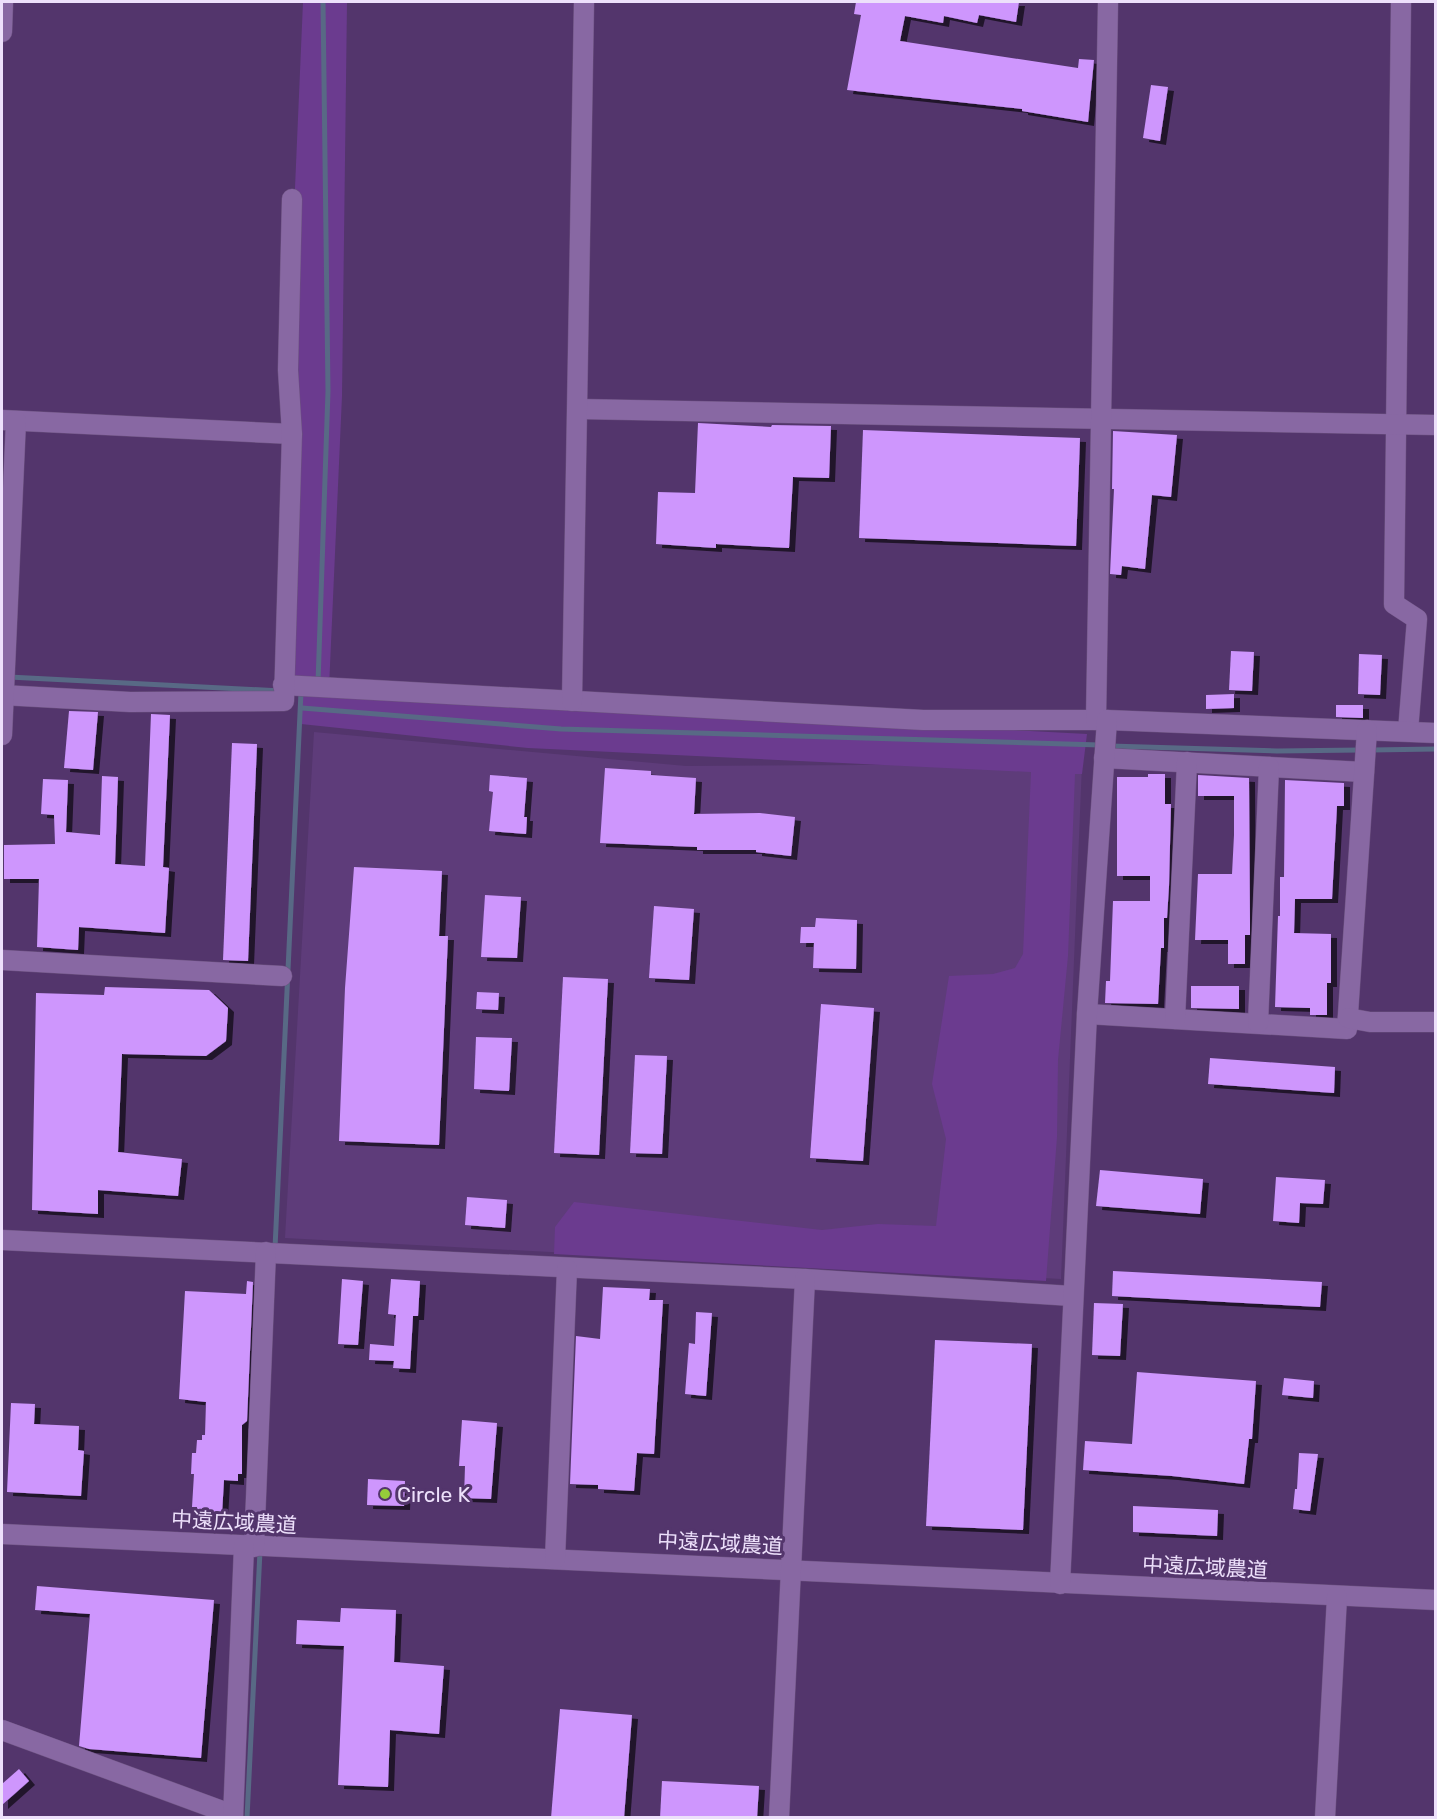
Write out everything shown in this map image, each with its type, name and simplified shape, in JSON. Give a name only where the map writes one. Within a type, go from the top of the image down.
[{"type":"street","points":[[2,32],[3,2]]},
{"type":"street","points":[[572,701],[584,2]]},
{"type":"street","points":[[1060,1584],[1087,1014],[1104,758],[1101,720],[1099,418],[1108,2]]},
{"type":"street","points":[[1401,2],[1394,604],[1417,619],[1407,731]]},
{"type":"street","points":[[3,695],[130,702],[284,701],[292,434],[288,370],[292,199]]},
{"type":"street","points":[[578,409],[1436,425]]},
{"type":"street","points":[[2,735],[9,420],[292,434]]},
{"type":"street","points":[[283,685],[923,720],[1101,720],[1436,733]]},
{"type":"street","points":[[1087,1014],[1347,1029],[1367,730]]},
{"type":"street","points":[[1104,758],[1364,772]]},
{"type":"street","points":[[1175,1019],[1187,762]]},
{"type":"street","points":[[1258,1023],[1269,767]]},
{"type":"street","points":[[2,960],[282,976]]},
{"type":"street","points":[[1348,1018],[1370,1022],[1436,1022]]},
{"type":"street","points":[[2,1240],[805,1279],[1072,1296]]},
{"type":"street","points":[[2,1730],[233,1816],[266,1252]]},
{"type":"street","points":[[555,1559],[567,1269]]},
{"type":"street","points":[[779,1818],[805,1279]]},
{"type":"street","name":"中遠広域農道","points":[[2,1534],[1436,1600]]},
{"type":"street","points":[[1325,1818],[1337,1597]]},
{"type":"shaded area","points":[[303,2],[347,2],[342,396],[329,688],[289,685],[290,304]]},
{"type":"shaded area","points":[[301,692],[1087,734],[1082,774],[1075,774],[1068,956],[1058,1060],[1057,1137],[1046,1281],[554,1254],[555,1227],[574,1202],[822,1230],[878,1224],[936,1226],[946,1139],[932,1084],[949,976],[993,974],[1015,968],[1023,954],[1031,772],[528,748],[301,724]]},
{"type":"shaded area","points":[[314,732],[686,766],[1082,764],[1061,1279],[285,1238]]},
{"type":"building","points":[[856,2],[1019,2],[1016,22],[979,15],[977,23],[944,16],[943,23],[905,16],[900,41],[1078,68],[1079,59],[1094,60],[1088,122],[1022,111],[1022,109],[847,90],[861,15],[854,14]]},
{"type":"building","points":[[1151,85],[1168,87],[1160,141],[1143,138]]},
{"type":"building","points":[[698,423],[771,427],[772,425],[831,426],[829,478],[793,477],[789,548],[716,544],[716,548],[656,544],[658,492],[695,493]]},
{"type":"building","points":[[863,430],[1080,438],[1076,546],[859,538]]},
{"type":"building","points":[[1113,431],[1177,435],[1171,497],[1152,495],[1145,569],[1122,566],[1121,575],[1110,574],[1114,489],[1112,489]]},
{"type":"building","points":[[1231,651],[1254,652],[1252,691],[1229,690]]},
{"type":"building","points":[[1359,654],[1382,655],[1380,695],[1358,694]]},
{"type":"building","points":[[1234,694],[1234,708],[1206,709],[1206,695]]},
{"type":"building","points":[[1336,705],[1363,705],[1363,718],[1336,717]]},
{"type":"building","points":[[69,711],[98,712],[93,770],[64,768]]},
{"type":"building","points":[[151,714],[170,715],[163,867],[169,868],[165,933],[79,927],[78,950],[37,947],[39,879],[4,879],[4,845],[55,844],[54,815],[41,814],[43,779],[68,780],[66,832],[100,835],[102,776],[118,777],[115,864],[145,866]]},
{"type":"building","points":[[232,743],[257,744],[248,961],[223,960]]},
{"type":"building","points":[[605,768],[651,771],[651,775],[696,778],[694,814],[760,813],[795,817],[791,856],[756,852],[756,850],[697,850],[697,847],[600,843]]},
{"type":"building","points":[[1148,774],[1165,774],[1165,804],[1171,804],[1167,918],[1164,918],[1164,948],[1161,948],[1158,1004],[1105,1003],[1106,981],[1110,981],[1113,901],[1150,901],[1150,876],[1117,876],[1117,777],[1148,777]]},
{"type":"building","points":[[490,775],[527,778],[524,817],[527,817],[526,834],[489,831],[493,792],[489,791]]},
{"type":"building","points":[[1198,775],[1249,778],[1250,935],[1245,935],[1245,964],[1228,964],[1228,940],[1195,940],[1198,874],[1232,874],[1234,835],[1234,796],[1198,796]]},
{"type":"building","points":[[1285,780],[1344,783],[1344,806],[1337,806],[1332,899],[1295,899],[1294,933],[1331,934],[1331,983],[1327,983],[1327,1015],[1310,1015],[1310,1008],[1275,1007],[1280,877],[1284,877]]},
{"type":"building","points":[[354,867],[442,871],[439,936],[448,936],[439,1145],[339,1141],[345,988]]},
{"type":"building","points":[[485,895],[521,897],[517,958],[481,957]]},
{"type":"building","points":[[654,906],[694,909],[689,980],[649,978]]},
{"type":"building","points":[[816,918],[857,920],[856,969],[813,968],[814,943],[800,943],[801,927],[815,927]]},
{"type":"building","points":[[563,977],[608,979],[599,1155],[554,1153]]},
{"type":"building","points":[[1191,986],[1239,986],[1239,1009],[1191,1008]]},
{"type":"building","points":[[105,987],[209,990],[228,1008],[226,1041],[206,1056],[122,1054],[118,1152],[182,1159],[178,1196],[98,1190],[98,1214],[32,1210],[36,993],[104,995]]},
{"type":"building","points":[[477,992],[499,993],[498,1010],[476,1009]]},
{"type":"building","points":[[821,1004],[874,1008],[863,1161],[810,1158]]},
{"type":"building","points":[[476,1037],[512,1038],[509,1091],[474,1089]]},
{"type":"building","points":[[635,1055],[667,1056],[662,1154],[630,1153]]},
{"type":"building","points":[[1210,1058],[1335,1067],[1334,1093],[1208,1084]]},
{"type":"building","points":[[1100,1170],[1203,1179],[1200,1214],[1096,1206]]},
{"type":"building","points":[[1276,1177],[1325,1180],[1323,1204],[1300,1203],[1299,1223],[1273,1221]]},
{"type":"building","points":[[467,1197],[507,1200],[505,1228],[465,1225]]},
{"type":"building","points":[[1113,1271],[1322,1282],[1320,1307],[1112,1296]]},
{"type":"building","points":[[342,1279],[363,1281],[358,1345],[338,1344]]},
{"type":"building","points":[[391,1279],[420,1281],[418,1316],[413,1316],[410,1369],[393,1368],[394,1361],[369,1360],[370,1344],[394,1346],[396,1315],[388,1314]]},
{"type":"building","points":[[247,1281],[253,1282],[247,1421],[242,1425],[242,1474],[238,1474],[238,1481],[224,1480],[222,1514],[197,1513],[197,1507],[192,1507],[194,1474],[191,1474],[192,1453],[196,1453],[197,1440],[202,1440],[202,1435],[205,1435],[206,1402],[179,1399],[185,1291],[246,1294]]},
{"type":"building","points":[[603,1287],[650,1289],[649,1300],[663,1300],[654,1454],[637,1453],[634,1491],[598,1489],[598,1485],[570,1484],[576,1336],[600,1339]]},
{"type":"building","points":[[1094,1303],[1123,1304],[1120,1356],[1092,1355]]},
{"type":"building","points":[[696,1312],[712,1313],[706,1396],[685,1394],[689,1343],[695,1344]]},
{"type":"building","points":[[935,1340],[1032,1344],[1023,1530],[926,1526]]},
{"type":"building","points":[[1137,1372],[1256,1381],[1252,1439],[1249,1439],[1244,1484],[1083,1470],[1085,1441],[1132,1444]]},
{"type":"building","points":[[1284,1378],[1314,1381],[1313,1398],[1282,1395]]},
{"type":"building","points":[[11,1403],[35,1404],[34,1424],[79,1426],[78,1450],[84,1451],[81,1496],[7,1492]]},
{"type":"building","points":[[462,1420],[497,1423],[491,1499],[464,1498],[465,1466],[459,1466]]},
{"type":"building","points":[[1299,1453],[1318,1454],[1310,1511],[1293,1509],[1295,1489],[1297,1489]]},
{"type":"building","points":[[368,1479],[405,1481],[404,1506],[367,1505]]},
{"type":"building","points":[[1133,1506],[1218,1510],[1217,1536],[1133,1532]]},
{"type":"building","points":[[37,1586],[214,1600],[201,1758],[89,1749],[79,1746],[90,1614],[35,1610]]},
{"type":"building","points":[[341,1608],[396,1610],[394,1662],[444,1666],[439,1734],[390,1730],[388,1787],[338,1785],[344,1646],[296,1644],[297,1620],[340,1622]]},
{"type":"building","points":[[560,1709],[632,1715],[624,1818],[551,1818]]},
{"type":"building","points":[[19,1769],[29,1781],[2,1805],[2,1784]]},
{"type":"building","points":[[662,1781],[759,1786],[757,1818],[660,1818]]},
{"type":"waterway","points":[[318,683],[328,391],[323,2]]},
{"type":"waterway","points":[[9,677],[281,691]]},
{"type":"waterway","points":[[275,1248],[301,692]]},
{"type":"waterway","points":[[302,708],[561,729],[1100,745]]},
{"type":"waterway","points":[[1110,746],[1277,751],[1361,750]]},
{"type":"waterway","points":[[1371,750],[1436,749]]},
{"type":"waterway","points":[[247,1818],[260,1551]]},
{"type":"place","name":"Circle K","points":[[385,1494]]}]
